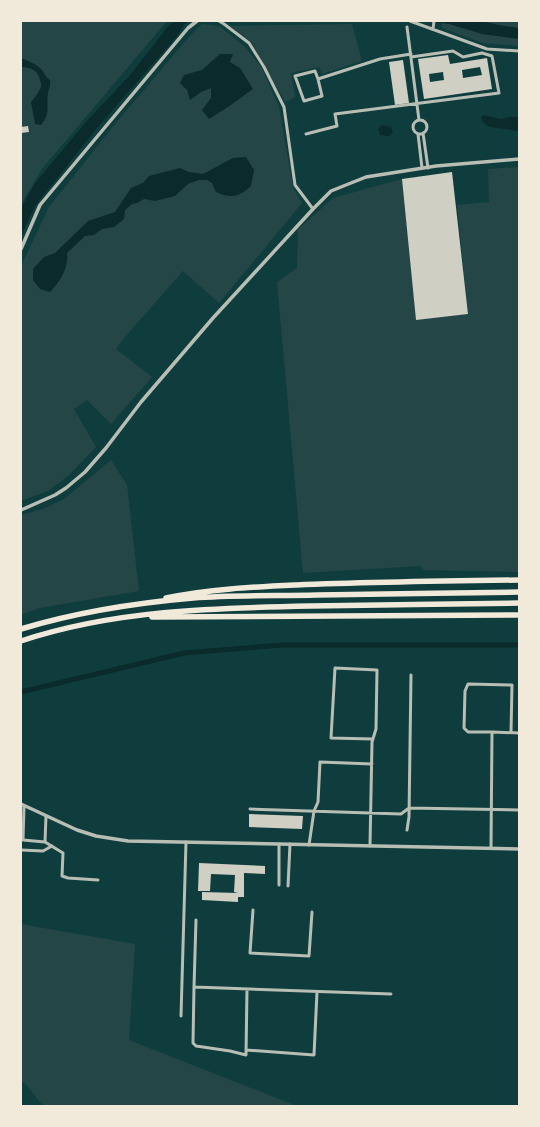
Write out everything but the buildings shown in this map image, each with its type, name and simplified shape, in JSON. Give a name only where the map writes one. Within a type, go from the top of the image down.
[{"type":"highway","points":[[21,629],[98,610],[191,593],[238,588],[350,583],[519,580]]},
{"type":"highway","points":[[130,605],[194,598],[246,596],[519,592]]},
{"type":"highway","points":[[21,641],[41,634],[122,617],[193,610],[246,607],[519,603]]},
{"type":"highway","points":[[122,617],[519,615]]},
{"type":"street","points":[[21,249],[40,205],[188,28],[197,21]]},
{"type":"street","points":[[219,21],[249,43],[264,67],[280,98],[284,107],[295,184],[313,209]]},
{"type":"street","points":[[410,21],[434,28],[487,48],[519,51]]},
{"type":"street","points":[[434,21],[434,28]]},
{"type":"street","points":[[407,27],[419,120]]},
{"type":"street","points":[[306,134],[337,126],[335,114],[499,93],[492,56],[482,53],[463,57],[453,51],[380,59],[318,79]]},
{"type":"street","points":[[315,71],[318,79],[322,96],[304,101],[295,76],[315,71]]},
{"type":"street","points":[[419,120],[412,126],[413,130],[418,134],[422,168]]},
{"type":"street","points":[[419,120],[424,121],[427,125],[427,130],[424,133],[428,168]]},
{"type":"street","points":[[418,134],[424,133]]},
{"type":"street","points":[[21,510],[55,495],[85,472],[106,448],[141,402],[213,318],[331,190],[366,177],[422,168],[519,159]]},
{"type":"street","points":[[370,846],[373,739],[376,729],[377,670],[335,668],[331,738],[373,739]]},
{"type":"street","points":[[407,830],[409,808],[411,675]]},
{"type":"street","points":[[511,732],[512,685],[468,684],[465,691],[464,728],[468,732],[519,733]]},
{"type":"street","points":[[491,848],[492,732]]},
{"type":"street","points":[[309,845],[314,811],[318,802],[320,762],[372,764]]},
{"type":"street","points":[[98,880],[68,878],[62,876],[63,853],[45,842],[22,840],[23,805],[77,830],[96,836],[139,842],[519,849]]},
{"type":"street","points":[[250,809],[401,814],[409,808],[519,810]]},
{"type":"street","points":[[45,842],[46,816]]},
{"type":"street","points":[[181,1016],[186,842]]},
{"type":"street","points":[[279,885],[280,844]]},
{"type":"street","points":[[288,886],[290,844]]},
{"type":"street","points":[[21,850],[43,851],[52,846]]},
{"type":"street","points":[[252,910],[250,952],[309,956],[312,912]]},
{"type":"street","points":[[196,920],[193,1043],[196,1046],[246,1055],[247,989]]},
{"type":"street","points":[[194,987],[391,994]]},
{"type":"street","points":[[246,1050],[314,1055],[317,992]]},
{"type":"shaded area","points":[[21,21],[167,21],[41,170],[21,205]]},
{"type":"shaded area","points":[[175,21],[188,21],[179,34],[97,128],[35,206],[21,236],[21,208],[35,183],[86,122],[130,75],[169,25]]},
{"type":"shaded area","points":[[427,21],[481,21],[519,28],[519,39],[482,34],[449,24]]},
{"type":"shaded area","points":[[442,21],[519,21],[519,46],[483,43],[442,28]]},
{"type":"shaded area","points":[[202,24],[219,26],[245,47],[262,68],[279,107],[293,187],[302,203],[219,303],[183,271],[116,349],[152,377],[111,424],[87,400],[74,409],[96,447],[68,476],[48,491],[21,501],[21,266],[49,207],[115,124],[189,37]]},
{"type":"shaded area","points":[[352,24],[362,61],[322,74],[319,67],[291,73],[295,97],[285,102],[252,43],[231,26]]},
{"type":"shaded area","points":[[220,54],[233,54],[230,62],[240,68],[253,89],[209,119],[202,110],[211,98],[211,88],[201,92],[190,100],[187,90],[180,83],[184,75],[202,70]]},
{"type":"shaded area","points":[[21,58],[38,66],[50,80],[48,109],[46,117],[41,125],[35,124],[31,102],[41,88],[39,77],[35,71],[21,67]]},
{"type":"shaded area","points":[[484,115],[501,119],[519,117],[519,129],[516,131],[490,127],[486,125],[481,117]]},
{"type":"shaded area","points":[[382,125],[391,127],[393,132],[390,136],[380,135],[378,129]]},
{"type":"shaded area","points":[[246,157],[254,170],[251,186],[243,193],[235,196],[226,196],[216,192],[212,183],[207,180],[199,180],[188,184],[175,196],[155,201],[144,199],[132,204],[125,210],[124,219],[114,227],[102,229],[94,235],[85,236],[67,253],[67,264],[63,274],[50,292],[40,289],[33,280],[33,269],[44,257],[55,253],[88,221],[115,212],[131,188],[143,183],[149,176],[180,168],[189,172],[203,174],[233,158]]},
{"type":"shaded area","points":[[519,167],[519,572],[424,570],[420,566],[303,573],[277,282],[297,268],[297,230],[333,198],[402,179],[416,319],[468,314],[457,205],[489,202],[488,169]]},
{"type":"shaded area","points":[[111,460],[127,485],[139,591],[40,608],[21,615],[21,515],[43,509],[64,499]]},
{"type":"shaded area","points":[[21,924],[135,944],[129,1040],[297,1106],[43,1106],[26,1084],[21,1081]]},
{"type":"waterway","points":[[21,692],[184,653],[283,645],[519,645]]}]
